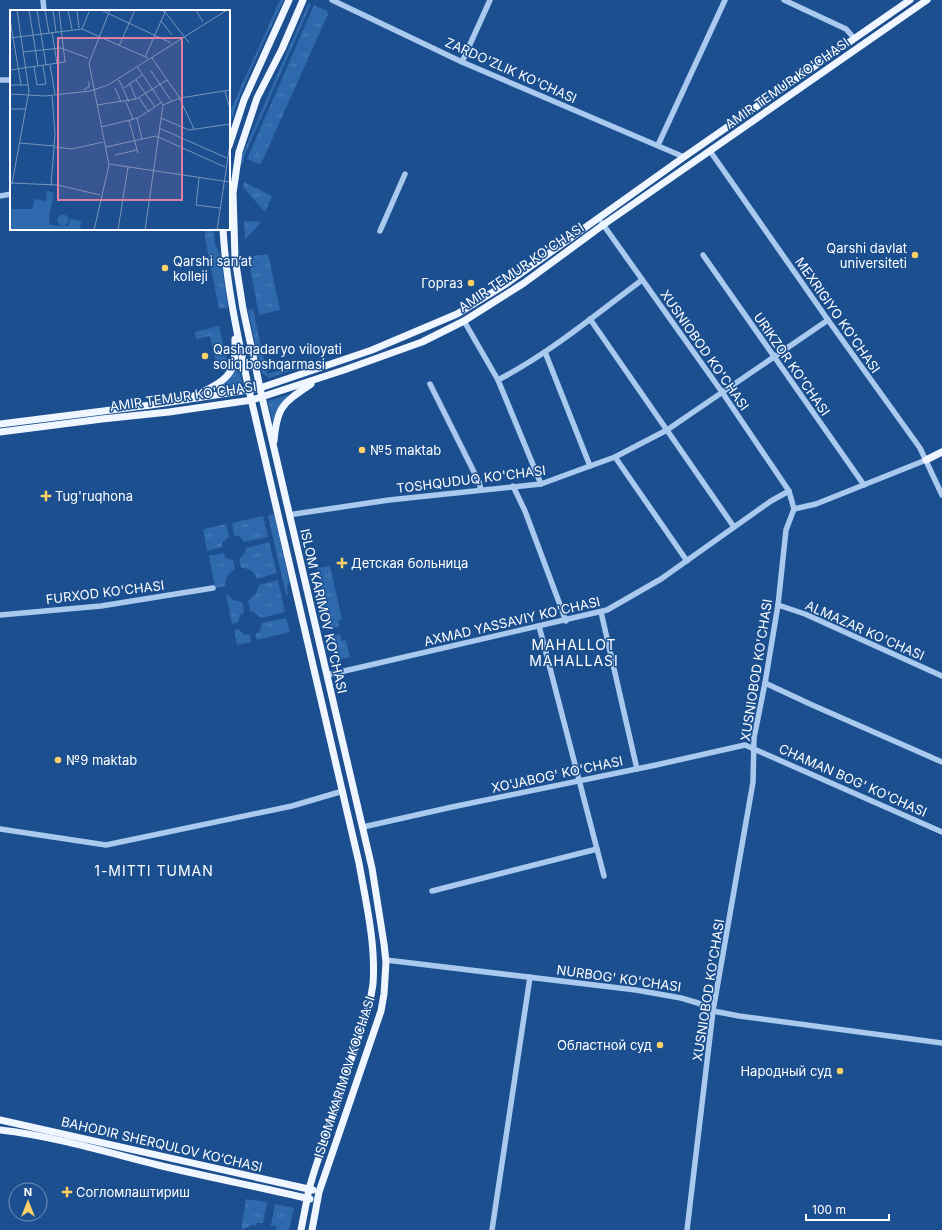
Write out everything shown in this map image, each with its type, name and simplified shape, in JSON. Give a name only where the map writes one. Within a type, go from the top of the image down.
[{"type":"main road","points":[[230,143],[244,100],[289,0]]},
{"type":"main road","name":"ISLOM KARIMOV KO‘CHASI","points":[[303,0],[282,49],[257,98],[239,152],[233,193],[235,258],[243,309],[262,397],[363,827],[370,860],[386,960],[384,994],[380,1011],[319,1192],[312,1230]]},
{"type":"main road","name":"AMIR TEMUR KO'CHASI","points":[[0,424],[186,400],[260,388],[372,350],[458,314],[506,284],[684,157],[910,0]]},
{"type":"main road","name":"AMIR TEMUR KO'CHASI","points":[[0,432],[170,412],[252,400],[378,359],[422,342],[464,321],[524,283],[603,225],[927,0]]},
{"type":"main road","name":"ISLOM KARIMOV KO‘CHASI","points":[[223,230],[229,292],[249,390],[359,863],[371,930],[373,985],[368,1008],[309,1189],[301,1230]]},
{"type":"main road","points":[[186,400],[218,384],[231,371],[235,358],[236,327]]},
{"type":"main road","points":[[274,447],[277,419],[280,410],[293,396],[319,379]]},
{"type":"main road","points":[[926,460],[942,452]]},
{"type":"main road","points":[[926,460],[942,458]]},
{"type":"main road","points":[[359,863],[364,858],[370,860]]},
{"type":"main road","name":"BAHODIR SHERQULOV KO‘CHASI","points":[[0,1120],[319,1192]]},
{"type":"main road","name":"BAHODIR SHERQULOV KO‘CHASI","points":[[0,1130],[52,1139],[183,1171],[317,1200]]},
{"type":"street","points":[[43,0],[44,10]]},
{"type":"street","name":"ZARDO'ZLIK KO'CHASI","points":[[332,0],[462,62],[684,157]]},
{"type":"street","points":[[462,62],[490,0]]},
{"type":"street","points":[[658,145],[725,0]]},
{"type":"street","points":[[784,0],[846,29],[854,38]]},
{"type":"street","name":"MEXRIGIYO KO'CHASI","points":[[710,152],[920,448],[942,495]]},
{"type":"street","points":[[380,231],[405,174]]},
{"type":"street","points":[[0,196],[10,194]]},
{"type":"street","name":"XUSNIOBOD KO'CHASI","points":[[598,218],[722,392],[789,491],[794,510],[786,530],[778,605],[754,738],[753,782],[713,1011],[687,1230]]},
{"type":"street","name":"URIKZOR KO'CHASI","points":[[703,255],[864,485]]},
{"type":"street","points":[[498,380],[545,352],[642,280]]},
{"type":"street","points":[[590,319],[734,527]]},
{"type":"street","name":"TOSHQUDUQ KO'CHASI","points":[[289,515],[389,500],[541,484],[615,457],[667,430],[828,320]]},
{"type":"street","points":[[464,321],[498,380],[541,484]]},
{"type":"street","points":[[545,352],[590,466]]},
{"type":"street","points":[[430,384],[481,490]]},
{"type":"street","points":[[615,457],[687,561]]},
{"type":"street","points":[[794,510],[816,504],[926,460]]},
{"type":"street","points":[[513,486],[525,511],[566,621]]},
{"type":"street","name":"AXMAD YASSAVIY KO'CHASI","points":[[327,675],[566,621],[607,610],[661,579],[771,501],[789,491]]},
{"type":"street","name":"FURXOD KO'CHASI","points":[[0,615],[101,606],[213,588]]},
{"type":"street","name":"ALMAZAR KO'CHASI","points":[[778,605],[805,614],[942,676]]},
{"type":"street","points":[[601,612],[637,769]]},
{"type":"street","points":[[539,626],[604,876]]},
{"type":"street","points":[[765,683],[942,762]]},
{"type":"street","name":"XO'JABOG' KO'CHASI","points":[[363,827],[745,745],[754,749]]},
{"type":"street","name":"CHAMAN BOG' KO'CHASI","points":[[754,749],[942,832]]},
{"type":"street","points":[[0,829],[106,845],[292,806],[342,792]]},
{"type":"street","points":[[432,891],[597,849]]},
{"type":"street","name":"NURBOG' KO'CHASI","points":[[386,960],[636,990],[681,998],[698,1003],[713,1011],[739,1016],[942,1043]]},
{"type":"street","points":[[492,1230],[530,977]]},
{"type":"green space","points":[[280,0],[284,0],[247,78],[230,123],[230,111]]},
{"type":"green space","points":[[308,4],[311,4],[244,157],[243,164],[240,164],[250,137]]},
{"type":"green space","points":[[314,5],[327,11],[328,14],[261,164],[259,164],[247,159]]},
{"type":"green space","points":[[244,182],[272,196],[265,212],[243,187]]},
{"type":"green space","points":[[244,221],[261,222],[245,240]]},
{"type":"green space","points":[[205,230],[214,230],[215,244],[220,254],[228,308],[219,309],[205,238]]},
{"type":"green space","points":[[268,254],[280,310],[259,315],[248,257]]},
{"type":"green space","points":[[253,309],[267,374],[296,366],[296,369],[269,378],[262,373],[248,310]]},
{"type":"green space","points":[[219,326],[227,361],[222,371],[217,367],[210,336],[196,339],[195,332]]},
{"type":"green space","points":[[237,357],[243,386],[213,390],[224,384],[230,377]]},
{"type":"green space","points":[[291,394],[279,407],[273,424],[268,401]]},
{"type":"green space","points":[[274,514],[289,581],[287,589],[288,595],[286,595],[268,516]]},
{"type":"green space","points":[[263,516],[268,537],[244,542],[240,537],[234,535],[232,523]]},
{"type":"green space","points":[[226,524],[229,537],[222,543],[222,547],[207,551],[203,529]]},
{"type":"green space","points":[[269,542],[277,573],[257,579],[251,570],[241,568],[239,559],[245,553],[246,548]]},
{"type":"green space","points":[[223,553],[226,558],[233,560],[235,569],[227,576],[225,586],[215,588],[209,556]]},
{"type":"green space","points":[[330,566],[342,620],[338,621],[339,627],[331,628],[317,568]]},
{"type":"green space","points":[[278,580],[285,612],[261,618],[254,612],[250,611],[248,601],[256,594],[259,585]]},
{"type":"green space","points":[[226,594],[233,600],[242,602],[244,613],[240,615],[238,622],[232,624]]},
{"type":"green space","points":[[286,618],[290,632],[257,640],[255,634],[260,630],[262,623]]},
{"type":"green space","points":[[239,629],[243,634],[250,635],[251,642],[237,645],[234,630]]},
{"type":"green space","points":[[340,634],[342,641],[346,640],[350,657],[337,660],[332,636]]},
{"type":"green space","points":[[246,1199],[267,1202],[263,1223],[257,1223],[256,1226],[252,1225],[241,1230]]},
{"type":"green space","points":[[275,1204],[294,1208],[289,1230],[276,1230],[276,1226],[271,1225]]},
{"type":"place","name":"Qarshi davlat universiteti","points":[[915,255]]},
{"type":"place","name":"Qarshi san’at kolleji","points":[[165,268]]},
{"type":"place","name":"Горгаз","points":[[471,283]]},
{"type":"place","name":"Qashqadaryo viloyati soliq boshqarmasi","points":[[205,356]]},
{"type":"place","name":"№5 maktab","points":[[362,450]]},
{"type":"place","name":"Tug'ruqhona","points":[[46,496]]},
{"type":"place","name":"Детская больница","points":[[342,563]]},
{"type":"place","name":"№9 maktab","points":[[58,760]]},
{"type":"place","name":"Областной суд","points":[[660,1045]]},
{"type":"place","name":"Народный суд","points":[[840,1071]]},
{"type":"place","name":"Согломлаштириш","points":[[67,1192]]},
{"type":"district","name":"MAHALLOT MAHALLASI","points":[[574,652]]},
{"type":"district","name":"1-MITTI TUMAN","points":[[154,870]]}]
